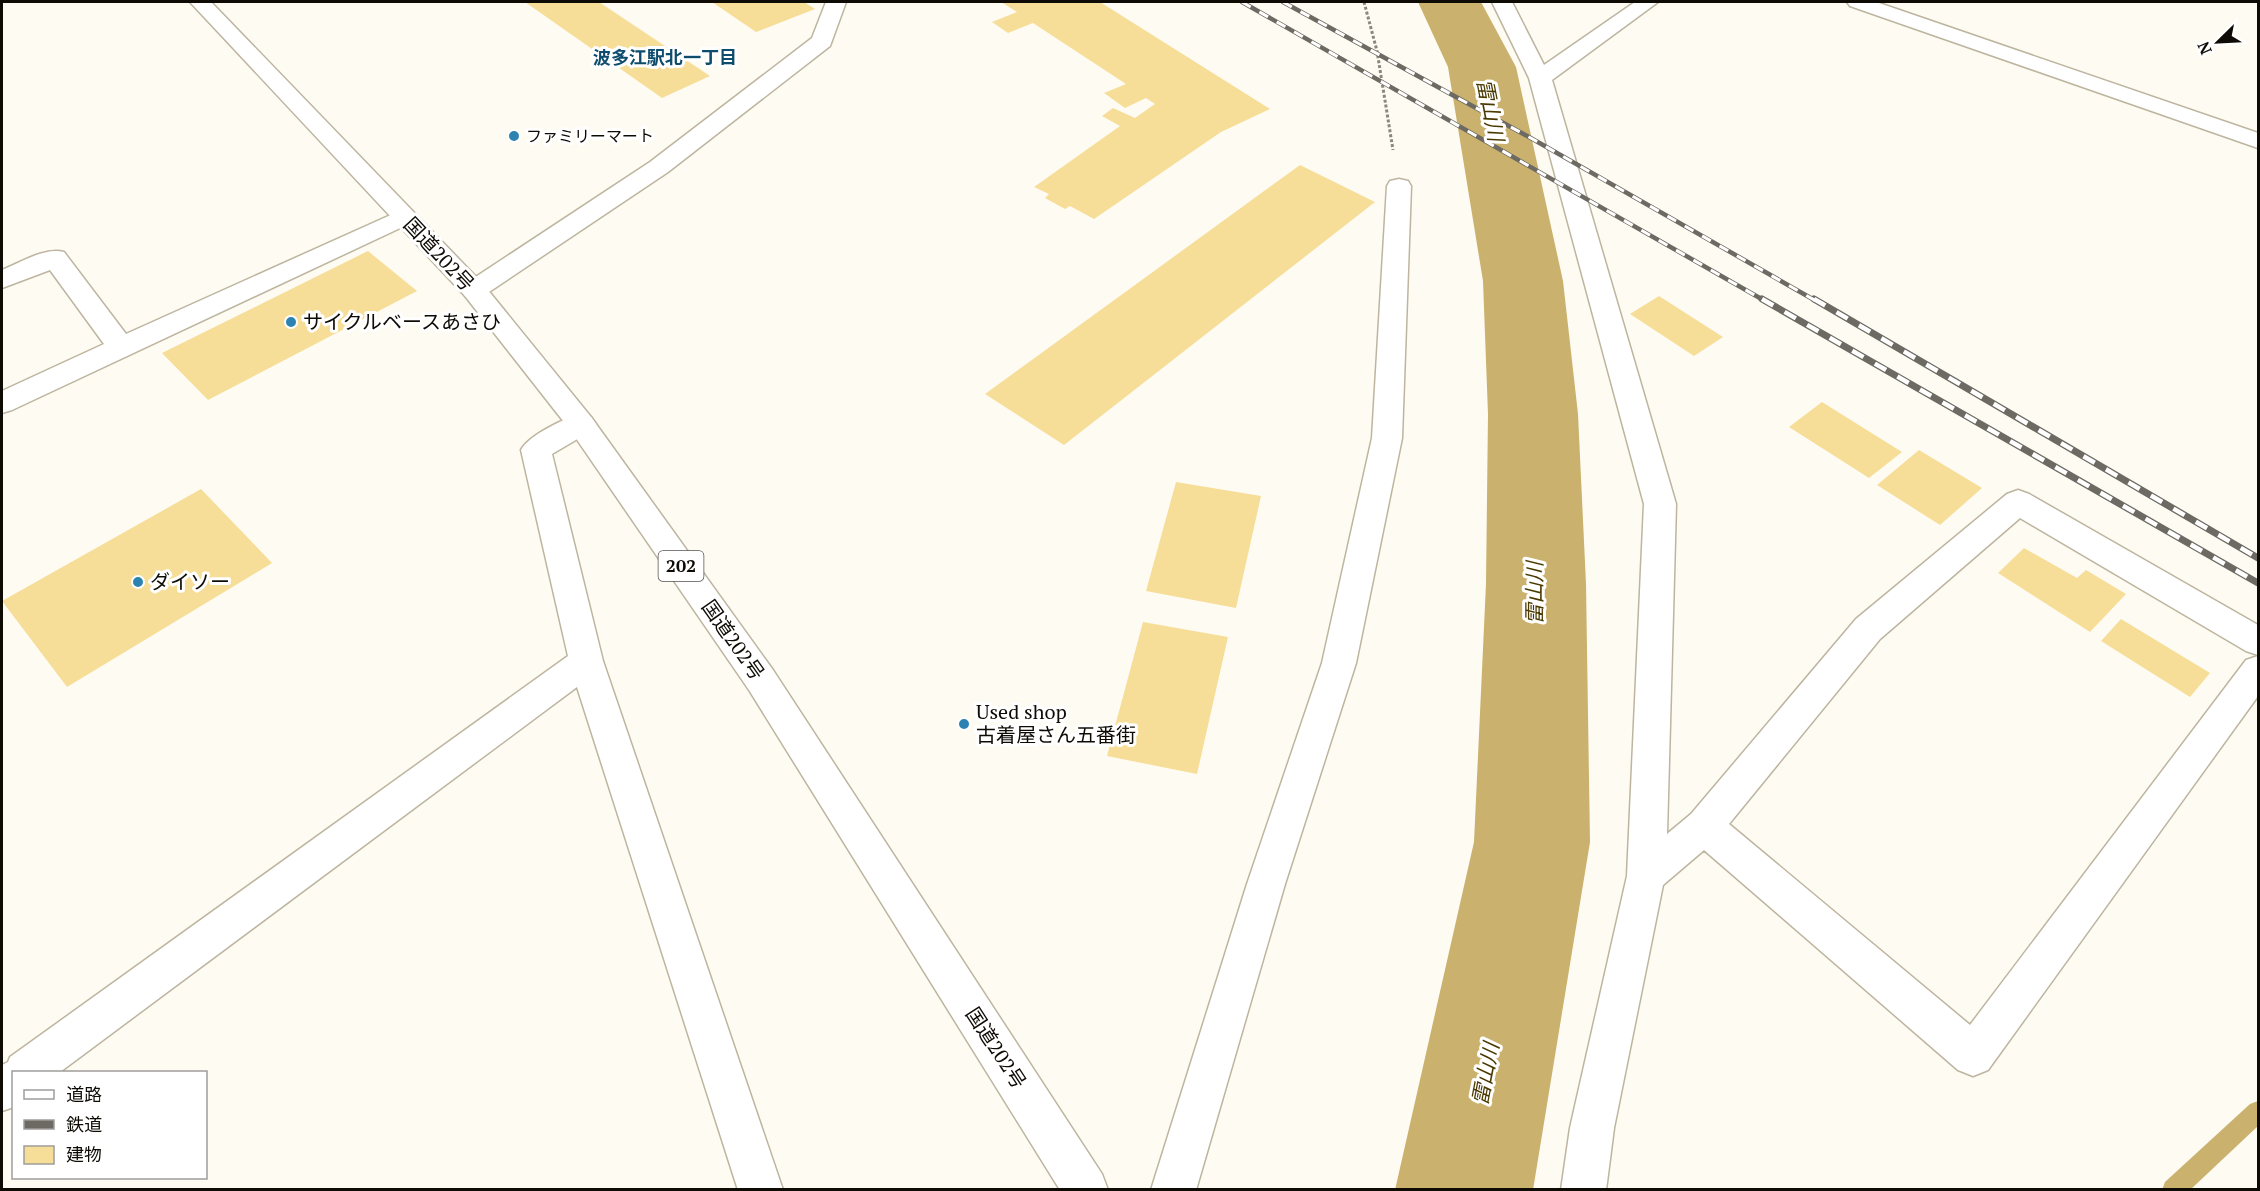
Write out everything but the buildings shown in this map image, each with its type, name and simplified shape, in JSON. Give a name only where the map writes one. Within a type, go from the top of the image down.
[{"type":"main road","name":"国道202号","points":[[200,2],[474,290],[581,424],[762,680],[1086,1190]]},
{"type":"main road","points":[[474,290],[659,167],[822,41],[836,2]]},
{"type":"main road","points":[[1502,2],[1540,78],[1660,504],[1646,876],[1592,1128],[1583,1190]]},
{"type":"main road","points":[[1540,78],[1648,2]]},
{"type":"main road","points":[[1857,2],[2259,141]]},
{"type":"main road","points":[[1173,1190],[1266,884],[1339,663],[1388,438],[1399,186]]},
{"type":"main road","points":[[2,403],[404,217]]},
{"type":"main road","points":[[2,280],[55,258],[121,347]]},
{"type":"main road","points":[[581,424],[536,450],[586,661],[761,1190]]},
{"type":"main road","points":[[1646,876],[1704,826],[1868,629],[2018,502],[2259,641]]},
{"type":"main road","points":[[26,1071],[586,661]]},
{"type":"main road","points":[[1704,826],[1973,1055],[2259,669]]},
{"type":"path","points":[[1364,2],[1377,51],[1399,186]]},
{"type":"waterway","name":"雷山川","points":[[1450,2],[1482,67],[1523,281],[1533,414],[1536,584],[1532,842],[1464,1190]]},
{"type":"waterway","points":[[2173,1190],[2258,1112]]},
{"type":"railway","points":[[1242,2],[1765,301]]},
{"type":"railway","points":[[1283,2],[1529,137],[1816,301]]},
{"type":"railway","points":[[1762,299],[2258,583]]},
{"type":"railway","points":[[1814,299],[2258,558]]},
{"type":"place","name":"ファミリーマート","points":[[514,136]]},
{"type":"place","name":"サイクルベースあさひ","points":[[291,322]]},
{"type":"place","name":"ダイソー","points":[[138,582]]},
{"type":"place","name":"Used shop 古着屋さん五番街","points":[[964,724]]},
{"type":"district","name":"波多江駅北一丁目","points":[[665,58]]}]
